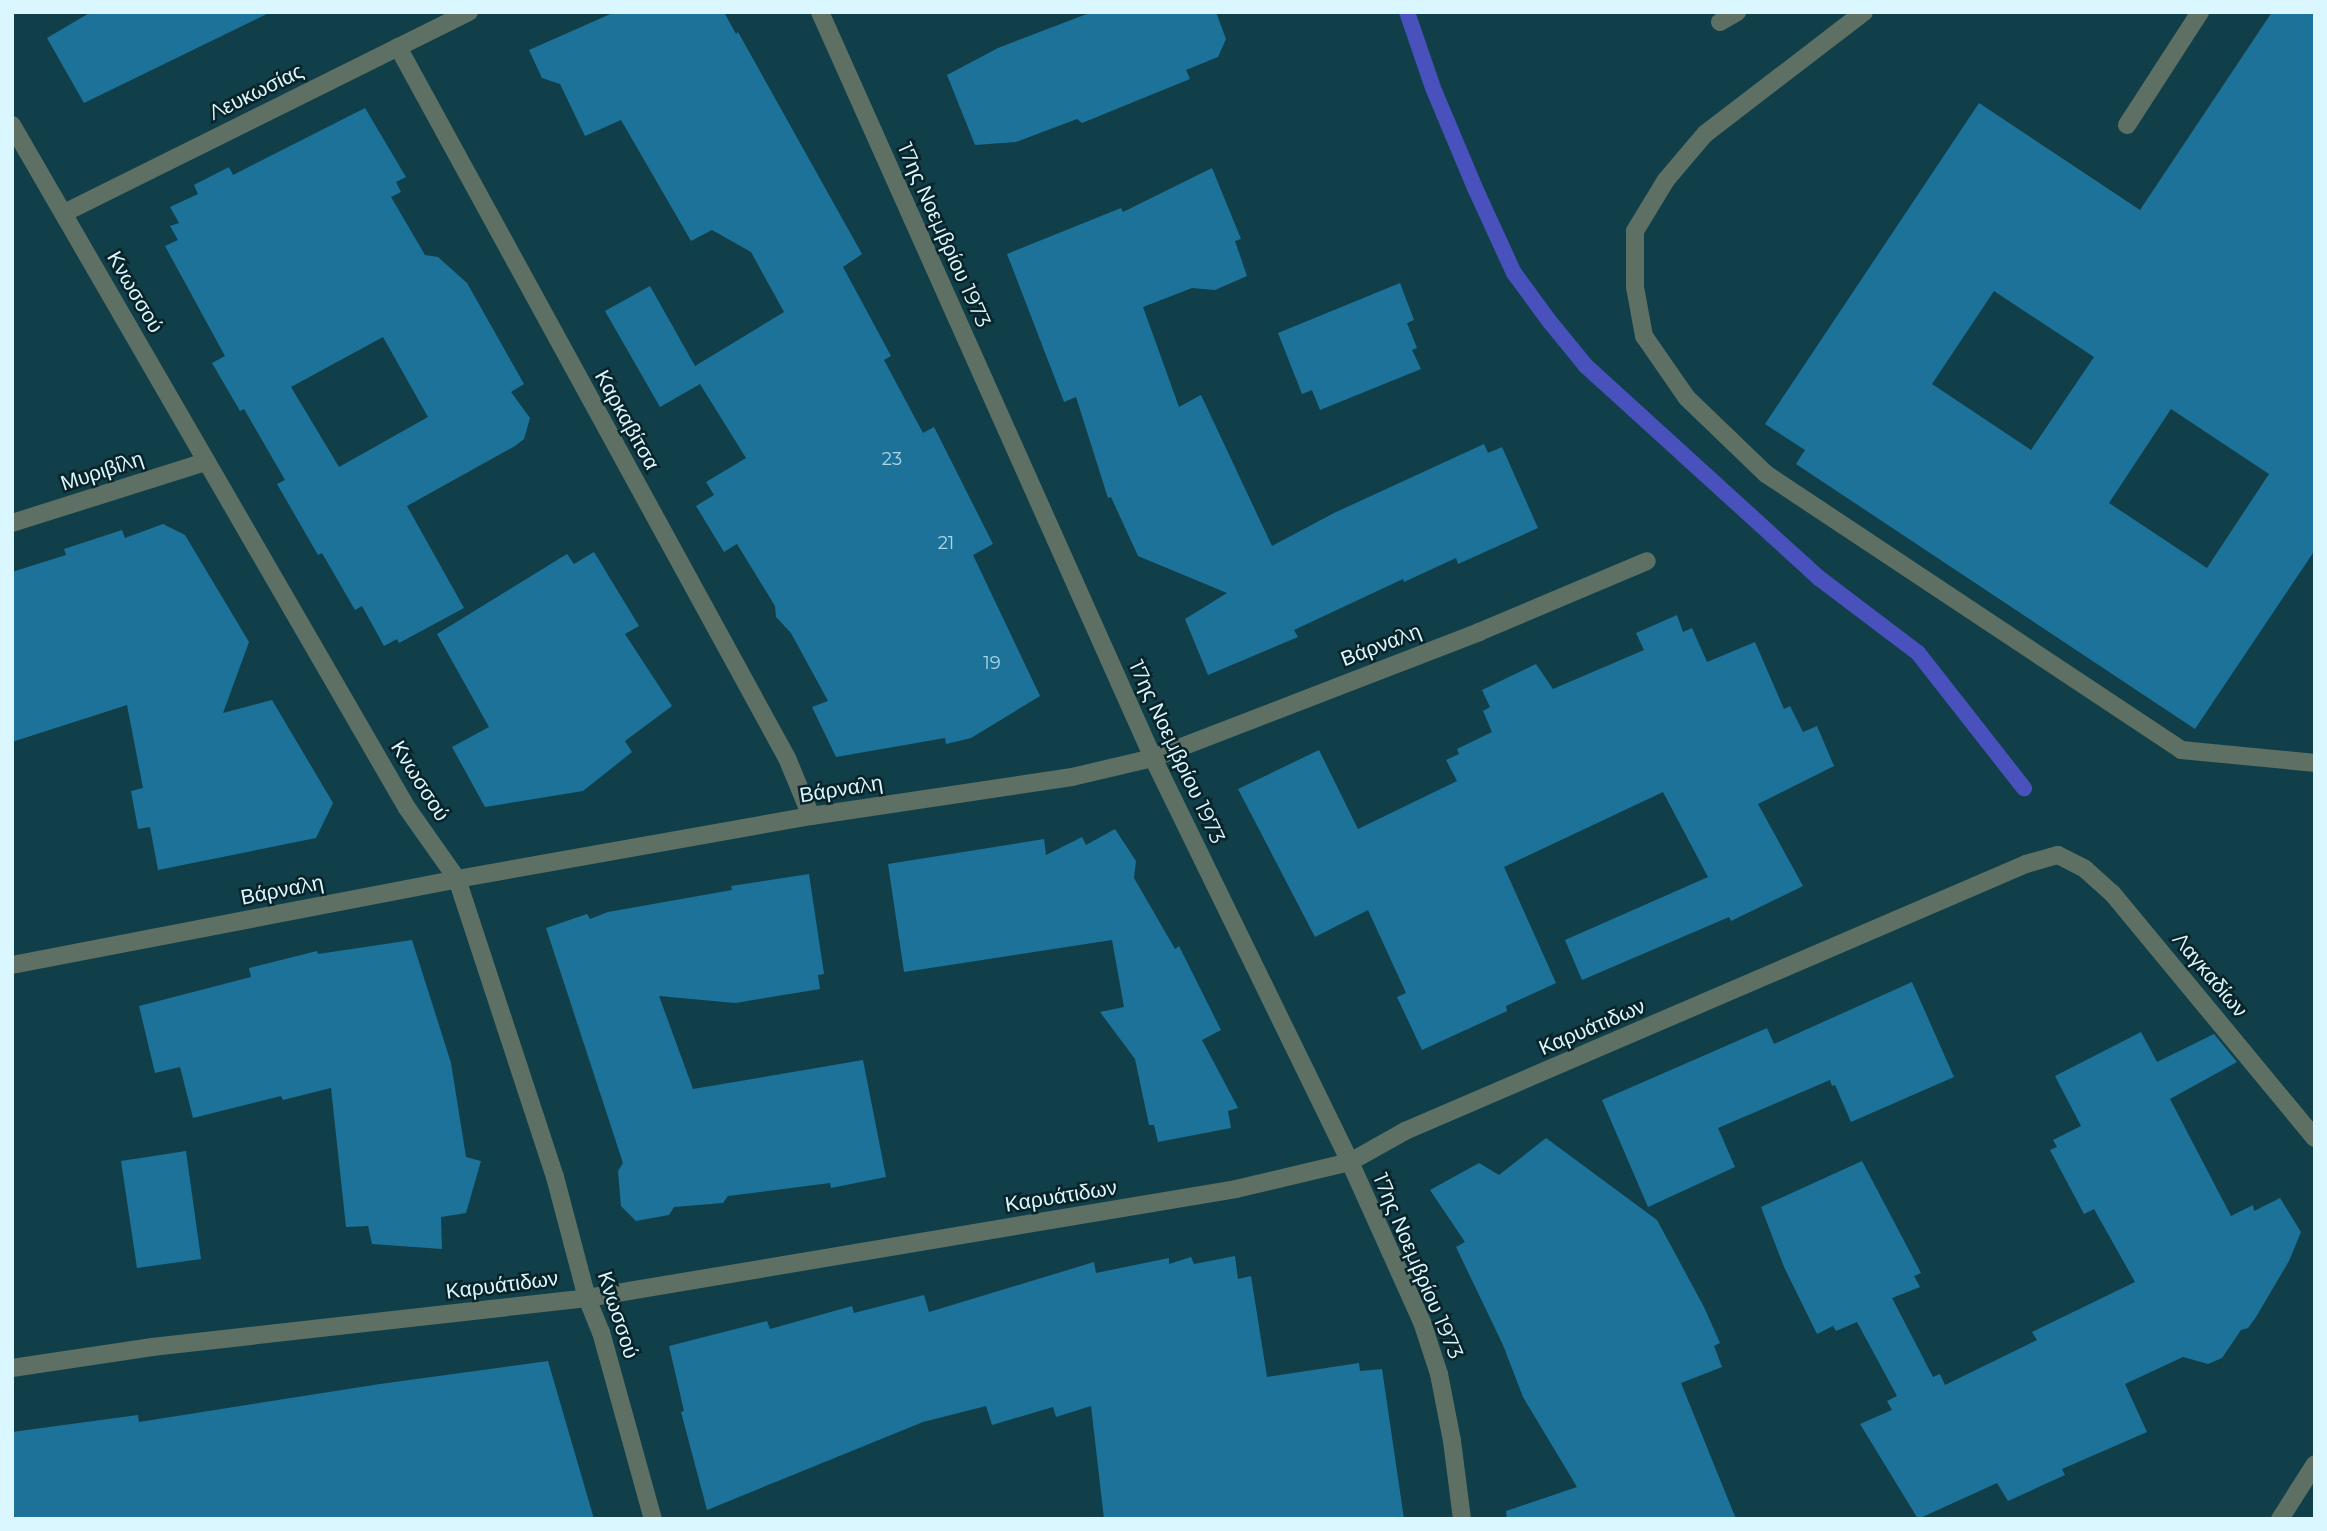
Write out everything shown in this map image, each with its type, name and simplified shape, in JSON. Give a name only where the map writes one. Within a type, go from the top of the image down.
[{"type":"street","name":"Λευκωσίας","points":[[64,213],[469,12]]},
{"type":"street","name":"17ης Νοεμβρίου 1973","points":[[820,12],[1153,758],[1350,1162],[1422,1322],[1439,1374],[1452,1441],[1462,1519]]},
{"type":"street","points":[[1720,22],[1737,12]]},
{"type":"street","points":[[1864,12],[1705,134],[1666,180],[1635,231],[1635,287],[1644,336],[1687,398],[1766,474],[2181,750],[2315,762]]},
{"type":"street","points":[[2127,125],[2200,12]]},
{"type":"street","name":"Καρκαβίτσα","points":[[398,47],[787,758],[811,816]]},
{"type":"street","name":"Κνωσσού","points":[[12,125],[407,808],[457,879],[555,1177],[587,1298],[601,1332],[653,1519]]},
{"type":"street","name":"Μυριβίλη","points":[[12,523],[206,462]]},
{"type":"street","name":"Βάρναλη","points":[[12,965],[457,879],[811,816],[1072,777],[1153,758],[1479,632],[1647,561]]},
{"type":"street","name":"Καρυάτιδων","points":[[12,1368],[152,1348],[587,1298],[1236,1189],[1350,1162],[1405,1131],[2026,864],[2058,855]]},
{"type":"street","name":"Λαγκαδίων","points":[[2058,855],[2085,869],[2112,893],[2315,1138]]},
{"type":"street","points":[[2280,1519],[2315,1464]]},
{"type":"building","points":[[91,12],[271,12],[84,103],[47,38]]},
{"type":"building","points":[[615,12],[724,12],[736,34],[738,32],[862,254],[843,267],[891,356],[884,360],[923,433],[934,427],[993,544],[973,555],[1040,696],[971,738],[946,744],[945,738],[836,757],[812,707],[828,701],[791,633],[776,617],[775,606],[737,544],[724,552],[696,506],[714,495],[706,482],[746,458],[700,384],[660,407],[605,311],[650,286],[695,366],[784,312],[751,252],[712,230],[691,241],[621,120],[585,136],[560,84],[542,78],[529,50]]},
{"type":"building","points":[[1092,12],[1216,12],[1226,39],[1218,57],[1186,70],[1190,79],[1082,123],[1077,119],[1016,142],[975,145],[947,75],[998,48]]},
{"type":"building","points":[[2272,12],[2315,12],[2315,550],[2195,729],[1796,464],[1805,450],[1765,424],[1979,103],[2140,210]],"holes":[[[1994,291],[2094,357],[2031,450],[1932,384]],[[2171,409],[2269,474],[2207,568],[2109,503]]]},
{"type":"building","points":[[365,108],[406,177],[396,182],[401,192],[391,197],[425,255],[438,257],[467,283],[524,384],[511,392],[530,418],[524,439],[407,506],[464,608],[399,643],[397,639],[384,646],[362,606],[355,610],[322,553],[318,555],[277,484],[285,480],[244,409],[240,411],[212,363],[225,356],[165,246],[178,240],[170,226],[179,223],[170,207],[198,194],[194,185],[229,167],[233,175]],"holes":[[[383,337],[428,417],[339,467],[291,387]]]},
{"type":"building","points":[[1212,168],[1241,239],[1235,241],[1247,276],[1215,290],[1192,288],[1143,307],[1179,407],[1201,395],[1272,546],[1334,513],[1484,444],[1488,453],[1502,447],[1538,528],[1458,564],[1456,558],[1404,582],[1403,579],[1294,630],[1298,637],[1208,675],[1185,619],[1227,593],[1138,556],[1111,497],[1108,498],[1076,397],[1064,402],[1007,254],[1121,208],[1123,212]]},
{"type":"building","points":[[1400,283],[1414,320],[1407,323],[1417,348],[1412,350],[1421,369],[1320,410],[1312,390],[1302,394],[1278,333]]},
{"type":"building","points":[[163,524],[185,535],[249,642],[223,713],[272,700],[333,803],[316,838],[158,870],[150,827],[138,829],[131,791],[143,788],[127,705],[12,742],[12,572],[66,555],[64,549],[122,530],[125,538]]},
{"type":"building","points":[[594,552],[639,626],[625,634],[672,706],[625,741],[632,752],[583,791],[485,807],[452,747],[489,727],[437,634],[567,554],[574,564]]},
{"type":"building","points":[[1677,615],[1683,632],[1692,628],[1707,662],[1755,642],[1784,709],[1790,706],[1803,732],[1817,726],[1834,766],[1758,804],[1803,886],[1731,921],[1729,917],[1582,980],[1565,940],[1708,877],[1663,792],[1504,867],[1556,983],[1506,1006],[1507,1011],[1422,1050],[1397,997],[1406,993],[1368,910],[1315,937],[1238,789],[1319,750],[1358,829],[1457,781],[1446,760],[1459,754],[1457,749],[1492,732],[1483,711],[1490,707],[1482,690],[1536,664],[1553,689],[1644,650],[1636,633]]},
{"type":"building","points":[[1115,829],[1136,861],[1134,878],[1175,949],[1179,946],[1221,1030],[1202,1040],[1238,1108],[1228,1111],[1231,1128],[1158,1142],[1154,1125],[1149,1125],[1135,1059],[1100,1012],[1124,1007],[1112,940],[904,972],[888,864],[1044,839],[1046,855],[1082,837],[1086,845]]},
{"type":"building","points":[[809,874],[824,974],[818,975],[820,989],[735,1003],[659,996],[693,1089],[863,1060],[886,1177],[831,1188],[830,1183],[728,1196],[723,1203],[674,1207],[669,1215],[636,1221],[621,1206],[618,1171],[623,1163],[546,928],[587,914],[590,919],[608,912],[732,890],[731,886]]},
{"type":"building","points":[[412,940],[451,1063],[466,1157],[481,1161],[466,1213],[441,1217],[442,1249],[372,1244],[368,1226],[346,1227],[331,1088],[283,1100],[281,1096],[193,1118],[180,1067],[155,1073],[139,1006],[251,977],[249,968],[317,951],[318,954]]},
{"type":"building","points":[[1912,982],[1954,1077],[1851,1122],[1835,1085],[1832,1086],[1830,1080],[1718,1128],[1735,1167],[1648,1207],[1602,1100],[1767,1028],[1774,1044]]},
{"type":"building","points":[[2141,1032],[2157,1062],[2214,1034],[2237,1062],[2170,1099],[2231,1216],[2253,1205],[2254,1211],[2280,1198],[2301,1232],[2289,1261],[2256,1317],[2248,1328],[2241,1330],[2222,1358],[2208,1364],[2183,1357],[2125,1384],[2147,1432],[2062,1469],[2065,1475],[2008,1501],[1997,1483],[1918,1519],[1860,1424],[1892,1410],[1887,1401],[1897,1396],[1857,1322],[1836,1331],[1833,1326],[1817,1334],[1784,1267],[1761,1207],[1862,1161],[1921,1273],[1914,1276],[1920,1287],[1892,1298],[1933,1377],[1940,1374],[1945,1385],[2037,1340],[2032,1332],[2135,1282],[2094,1209],[2084,1214],[2050,1150],[2057,1147],[2053,1140],[2081,1126],[2055,1076]]},
{"type":"building","points":[[1546,1138],[1657,1220],[1704,1307],[1720,1343],[1714,1346],[1722,1367],[1681,1383],[1736,1519],[1507,1519],[1506,1511],[1577,1487],[1523,1397],[1503,1345],[1456,1247],[1465,1242],[1430,1190],[1479,1163],[1499,1175]]},
{"type":"building","points":[[186,1151],[201,1259],[137,1268],[121,1161]]},
{"type":"building","points":[[1235,1256],[1238,1279],[1251,1276],[1267,1377],[1359,1363],[1360,1371],[1382,1369],[1404,1519],[1104,1519],[1091,1406],[1056,1417],[1053,1407],[992,1425],[986,1406],[923,1422],[707,1510],[681,1412],[684,1411],[669,1346],[767,1321],[770,1329],[852,1306],[854,1313],[924,1295],[929,1312],[1094,1262],[1096,1273],[1169,1258],[1169,1264],[1191,1257],[1194,1264]]},
{"type":"building","points":[[548,1361],[594,1519],[12,1519],[12,1432],[138,1415],[139,1422]]},
{"type":"waterway","points":[[1407,12],[1433,88],[1514,273],[1550,322],[1586,366],[1819,578],[1918,653],[2024,788]]}]
